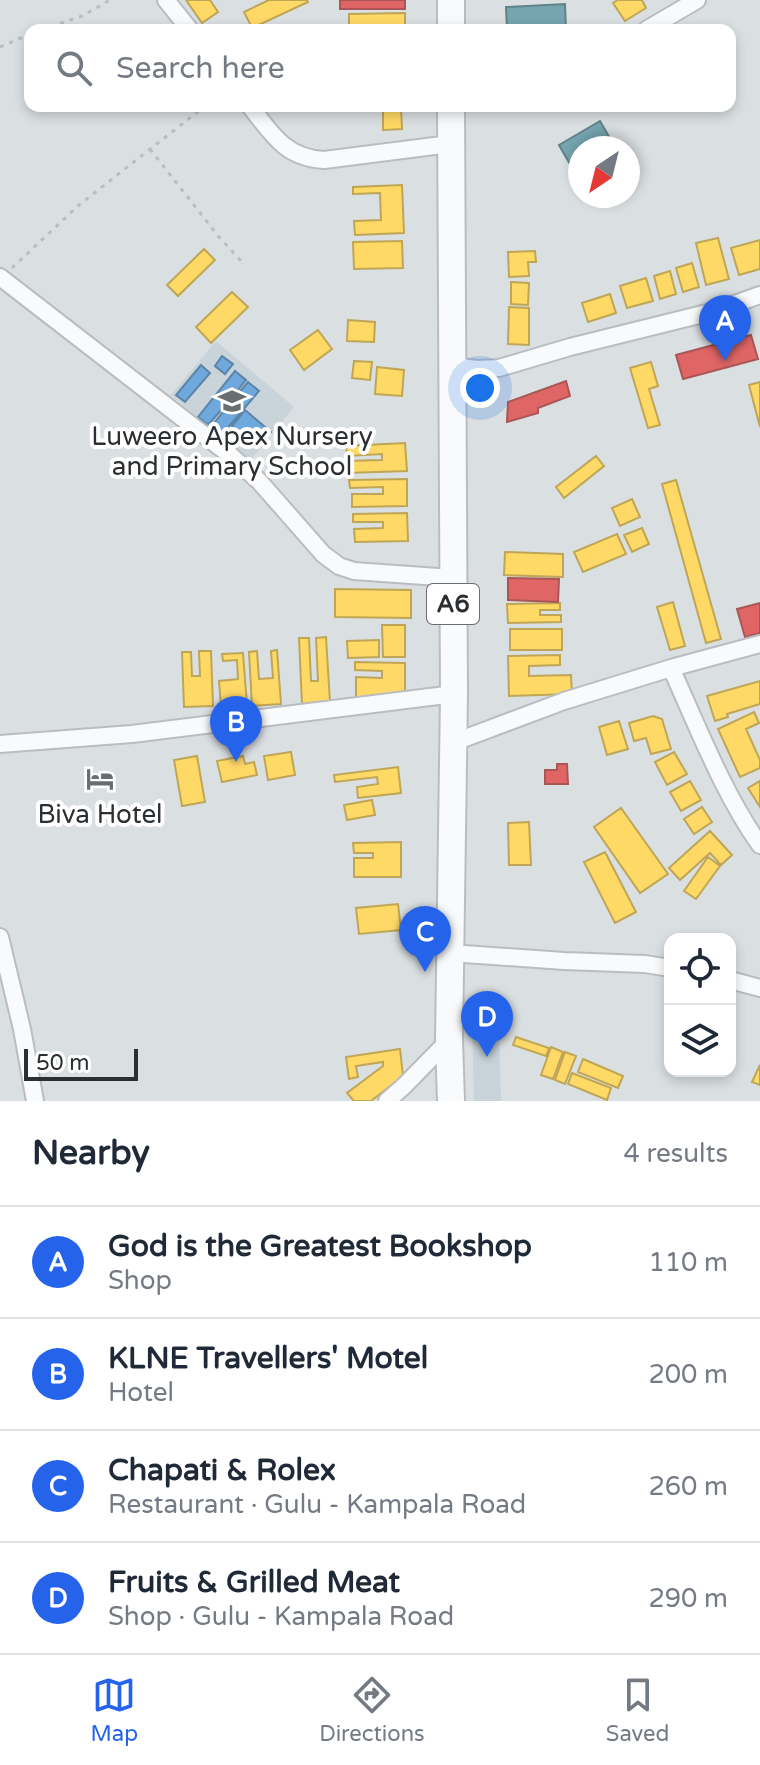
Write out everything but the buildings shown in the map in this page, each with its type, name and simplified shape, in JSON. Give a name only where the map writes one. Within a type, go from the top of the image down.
[{"type":"main road","points":[[451,0],[451,24]]},
{"type":"main road","name":"A6","points":[[451,112],[454,694],[449,1040],[451,1101]]},
{"type":"street","points":[[166,0],[185,24]]},
{"type":"street","points":[[656,24],[697,0]]},
{"type":"street","points":[[255,112],[281,145],[312,160],[450,144]]},
{"type":"street","points":[[0,278],[230,455],[259,481],[323,554],[339,566],[354,571],[452,578]]},
{"type":"street","points":[[452,366],[499,368],[715,311],[760,295]]},
{"type":"street","points":[[452,743],[564,701],[760,644]]},
{"type":"street","points":[[671,668],[726,786],[760,845]]},
{"type":"street","points":[[0,744],[132,734],[454,694]]},
{"type":"street","points":[[0,937],[35,1101]]},
{"type":"street","points":[[450,953],[664,967]]},
{"type":"street","points":[[736,982],[760,988]]},
{"type":"street","points":[[387,1101],[449,1040]]},
{"type":"path","points":[[59,24],[82,16],[110,0]]},
{"type":"path","points":[[0,47],[24,37]]},
{"type":"path","points":[[0,278],[79,205],[197,112]]},
{"type":"path","points":[[150,149],[242,262]]},
{"type":"shaded area","name":"Luweero Apex Nursery and Primary School","points":[[216,341],[294,407],[250,461],[171,395]]},
{"type":"shaded area","points":[[498,998],[501,1101],[474,1101],[472,1013],[483,1001]]},
{"type":"place","name":"God is the Greatest Bookshop","points":[[725,361]]},
{"type":"place","name":"Luweero Apex Nursery and Primary School","points":[[232,401]]},
{"type":"place","name":"KLNE Travellers' Motel","points":[[236,762]]},
{"type":"place","name":"Biva Hotel","points":[[100,779]]},
{"type":"place","name":"Chapati & Rolex","points":[[425,972]]},
{"type":"place","name":"Fruits & Grilled Meat","points":[[487,1057]]}]
